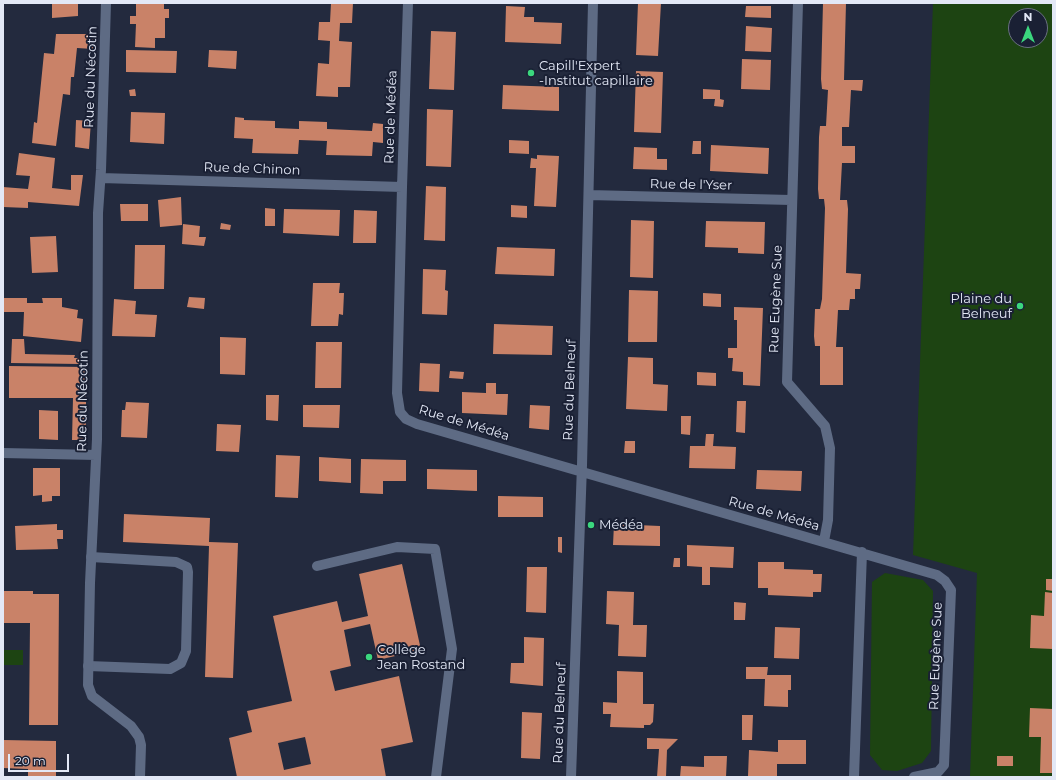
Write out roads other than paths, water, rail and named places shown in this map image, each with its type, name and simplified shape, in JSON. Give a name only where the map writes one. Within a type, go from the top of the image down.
[{"type":"street","name":"Rue du Nécotin","points":[[106,3],[101,178],[98,213],[96,456],[91,557],[88,666],[89,691],[95,698],[131,726],[139,737],[141,745],[140,777]]},
{"type":"street","name":"Rue de Médéa","points":[[408,3],[402,187],[398,392],[400,412],[406,419],[417,424],[824,541]]},
{"type":"street","name":"Rue du Belneuf","points":[[571,777],[589,195],[593,3]]},
{"type":"street","name":"Rue Eugène Sue","points":[[798,3],[791,200],[787,382],[825,426],[830,448],[828,520],[824,541],[937,575],[945,581],[951,590],[945,753],[942,769],[934,775],[914,777]]},
{"type":"street","name":"Rue de Chinon","points":[[101,178],[402,187]]},
{"type":"street","name":"Rue de l'Yser","points":[[589,195],[791,200]]},
{"type":"street","points":[[3,453],[96,456]]},
{"type":"street","points":[[317,566],[396,547],[435,549],[452,650],[436,777]]},
{"type":"street","points":[[854,777],[862,552]]},
{"type":"street","points":[[88,666],[170,668],[182,663],[186,651],[188,579],[187,567],[176,562],[91,557]]},
{"type":"place","name":"Capill'Expert -Institut capillaire","points":[[531,73]]},
{"type":"place","name":"Plaine du Belneuf","points":[[1020,306]]},
{"type":"place","name":"Médéa","points":[[591,525]]},
{"type":"place","name":"Collège Jean Rostand","points":[[369,657]]}]
